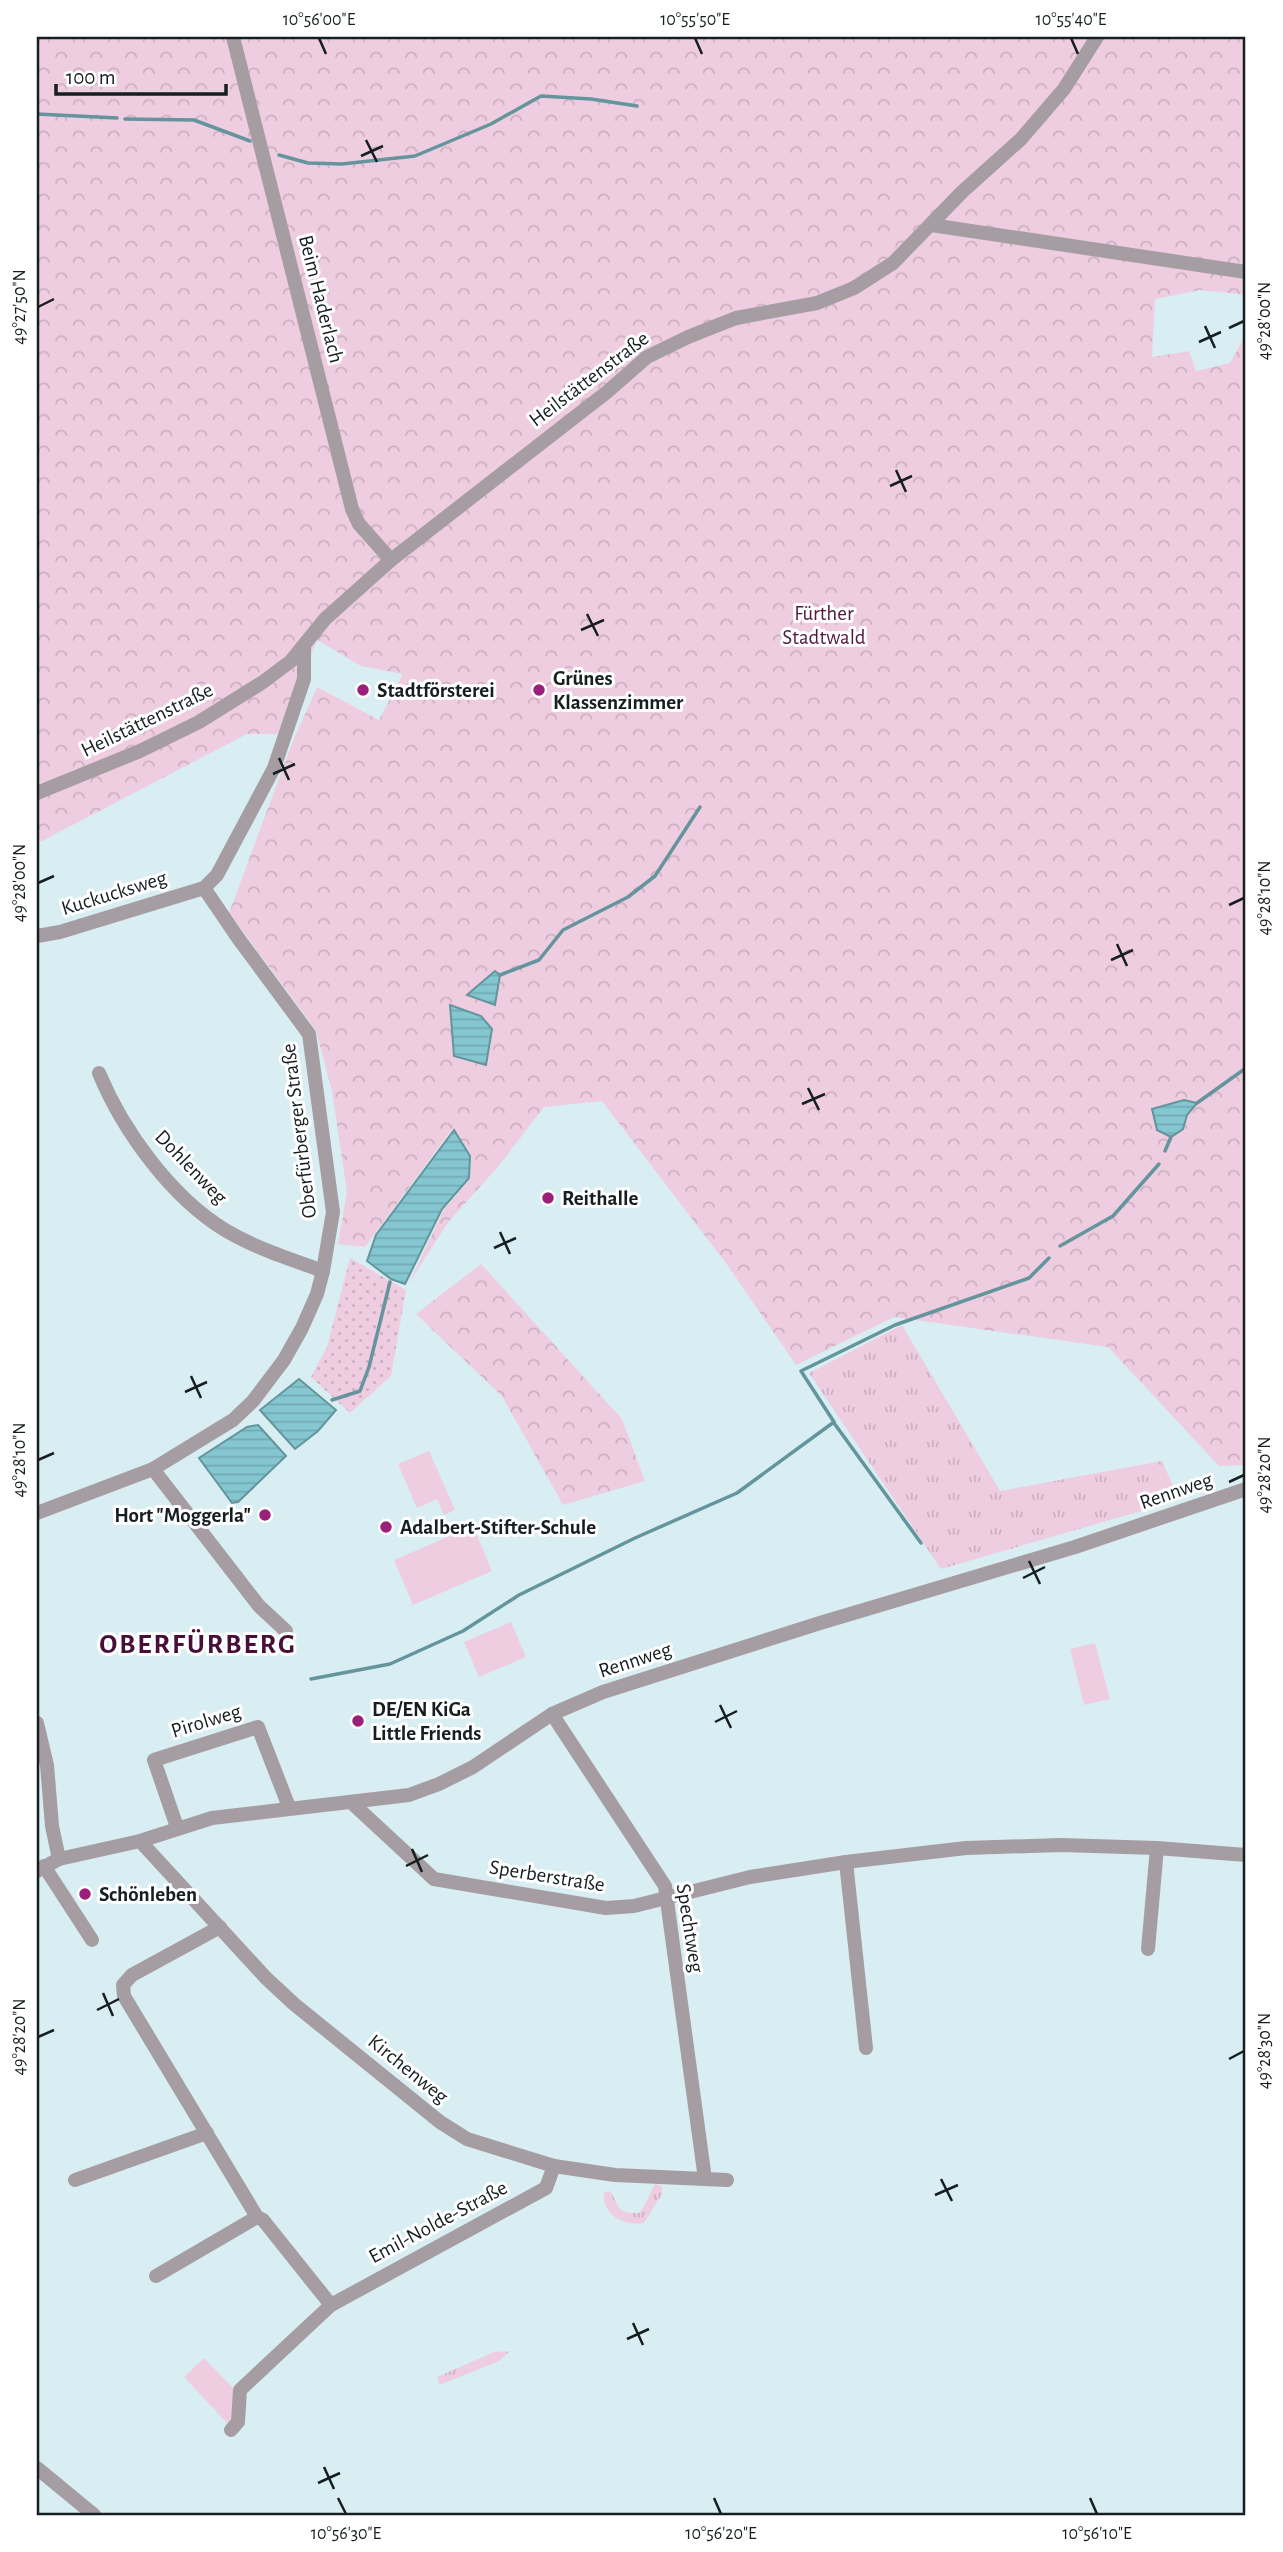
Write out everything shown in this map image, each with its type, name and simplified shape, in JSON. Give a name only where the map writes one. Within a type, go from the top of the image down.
[{"type":"street","name":"Beim Haderlach","points":[[233,37],[352,509],[359,524],[391,560]]},
{"type":"street","name":"Heilstättenstraße","points":[[37,793],[140,751],[199,723],[263,682],[291,661],[315,629],[391,560],[607,392],[647,357],[736,318],[817,303],[854,288],[893,263],[962,192],[1021,139],[1064,89],[1097,37]]},
{"type":"street","points":[[930,225],[1246,272]]},
{"type":"street","points":[[204,888],[217,875],[274,768],[304,680],[303,647]]},
{"type":"street","name":"Kuckucksweg","points":[[37,936],[71,929],[204,888]]},
{"type":"street","name":"Oberfürberger Straße","points":[[37,1513],[153,1469],[233,1420],[253,1401],[284,1360],[317,1294],[332,1212],[309,1034],[204,888]]},
{"type":"street","name":"Dohlenweg","points":[[99,1073],[125,1126],[163,1174],[194,1206],[223,1229],[257,1247],[323,1271]]},
{"type":"street","points":[[153,1469],[259,1606],[286,1631]]},
{"type":"street","name":"Rennweg","points":[[92,1940],[40,1868],[59,1859],[140,1841],[212,1818],[409,1795],[473,1767],[552,1714],[603,1692],[820,1623],[1076,1547],[1246,1489]]},
{"type":"street","name":"Spechtweg","points":[[552,1714],[665,1886],[705,2179]]},
{"type":"street","points":[[37,1723],[47,1765],[52,1826],[59,1859]]},
{"type":"street","name":"Pirolweg","points":[[177,1828],[154,1760],[258,1727],[289,1807]]},
{"type":"street","name":"Sperberstraße","points":[[351,1802],[434,1879],[606,1908],[634,1906],[750,1877],[846,1862],[966,1849],[1061,1845],[1157,1848],[1246,1855]]},
{"type":"street","name":"Kirchenweg","points":[[140,1841],[266,1978],[294,2004],[440,2122],[467,2139],[554,2166],[615,2175],[727,2180]]},
{"type":"street","points":[[1148,1949],[1157,1848]]},
{"type":"street","points":[[846,1862],[866,2048]]},
{"type":"street","points":[[220,1927],[132,1975],[123,1985],[127,2003],[257,2217],[263,2220],[331,2305]]},
{"type":"street","points":[[75,2180],[207,2133]]},
{"type":"street","name":"Emil-Nolde-Straße","points":[[231,2430],[238,2423],[240,2390],[331,2305],[546,2188],[554,2166]]},
{"type":"street","points":[[156,2276],[257,2217]]},
{"type":"street","points":[[37,2468],[94,2515]]},
{"type":"green space","name":"Fürther Stadtwald","points":[[37,37],[1246,37],[1246,295],[1200,290],[1155,299],[1152,357],[1189,351],[1196,371],[1230,363],[1246,334],[1246,1465],[1219,1466],[1108,1347],[894,1317],[796,1365],[728,1266],[602,1101],[544,1107],[497,1168],[449,1221],[409,1283],[444,1209],[470,1179],[471,1155],[453,1128],[365,1247],[338,1244],[347,1192],[332,1091],[316,1030],[229,913],[293,741],[317,687],[379,720],[403,674],[361,666],[317,640],[278,734],[247,734],[42,841],[37,841]]},
{"type":"green space","points":[[350,1258],[406,1290],[391,1376],[350,1413],[311,1377],[327,1347]]},
{"type":"green space","points":[[481,1264],[622,1419],[645,1481],[563,1505],[502,1396],[416,1314]]},
{"type":"green space","points":[[902,1325],[1000,1491],[1162,1461],[1179,1500],[941,1569],[809,1373]]},
{"type":"green space","points":[[429,1451],[455,1510],[444,1515],[437,1499],[417,1508],[398,1464]]},
{"type":"green space","points":[[473,1526],[492,1571],[413,1605],[394,1560]]},
{"type":"green space","points":[[511,1622],[526,1657],[479,1677],[464,1642]]},
{"type":"green space","points":[[1095,1643],[1110,1699],[1084,1705],[1070,1649]]},
{"type":"green space","points":[[655,2184],[662,2186],[662,2194],[644,2223],[629,2223],[616,2218],[604,2201],[604,2193],[610,2191],[623,2211],[639,2213]]},
{"type":"green space","points":[[510,2351],[499,2361],[440,2385],[437,2377],[494,2352]]},
{"type":"green space","points":[[204,2358],[237,2392],[235,2418],[229,2425],[184,2377]]},
{"type":"water","points":[[495,971],[500,975],[495,1005],[467,995]]},
{"type":"water","points":[[450,1005],[481,1016],[492,1029],[486,1065],[454,1056]]},
{"type":"water","points":[[1184,1100],[1197,1103],[1187,1115],[1183,1129],[1171,1137],[1157,1130],[1152,1109]]},
{"type":"water","points":[[454,1130],[470,1156],[469,1178],[442,1209],[405,1284],[391,1279],[367,1261],[376,1235]]},
{"type":"water","points":[[299,1379],[336,1410],[318,1431],[295,1449],[260,1410]]},
{"type":"water","points":[[258,1425],[286,1456],[238,1502],[232,1503],[199,1458],[247,1427]]},
{"type":"waterway","points":[[279,155],[308,163],[342,164],[415,156],[491,124],[541,96],[591,99],[637,106]]},
{"type":"waterway","points":[[37,114],[117,118]]},
{"type":"waterway","points":[[125,119],[194,120],[250,141]]},
{"type":"waterway","points":[[500,975],[539,960],[563,930],[628,897],[655,876],[700,807]]},
{"type":"waterway","points":[[1197,1103],[1246,1068]]},
{"type":"waterway","points":[[1165,1151],[1171,1137]]},
{"type":"waterway","points":[[1060,1246],[1113,1216],[1159,1164]]},
{"type":"waterway","points":[[311,1679],[390,1664],[463,1631],[519,1595],[635,1538],[737,1493],[834,1422],[801,1371],[895,1325],[1029,1278],[1049,1258]]},
{"type":"waterway","points":[[332,1400],[360,1391],[369,1367],[390,1282]]},
{"type":"waterway","points":[[834,1423],[921,1543]]},
{"type":"place","name":"Stadtförsterei","points":[[363,690]]},
{"type":"place","name":"Grünes Klassenzimmer","points":[[539,690]]},
{"type":"place","name":"Reithalle","points":[[548,1198]]},
{"type":"place","name":"Hort \"Moggerla\"","points":[[265,1515]]},
{"type":"place","name":"Adalbert-Stifter-Schule","points":[[386,1527]]},
{"type":"place","name":"DE/EN KiGa Little Friends","points":[[358,1721]]},
{"type":"place","name":"Schönleben","points":[[85,1894]]},
{"type":"district","name":"OBERFÜRBERG","points":[[198,1645]]}]
